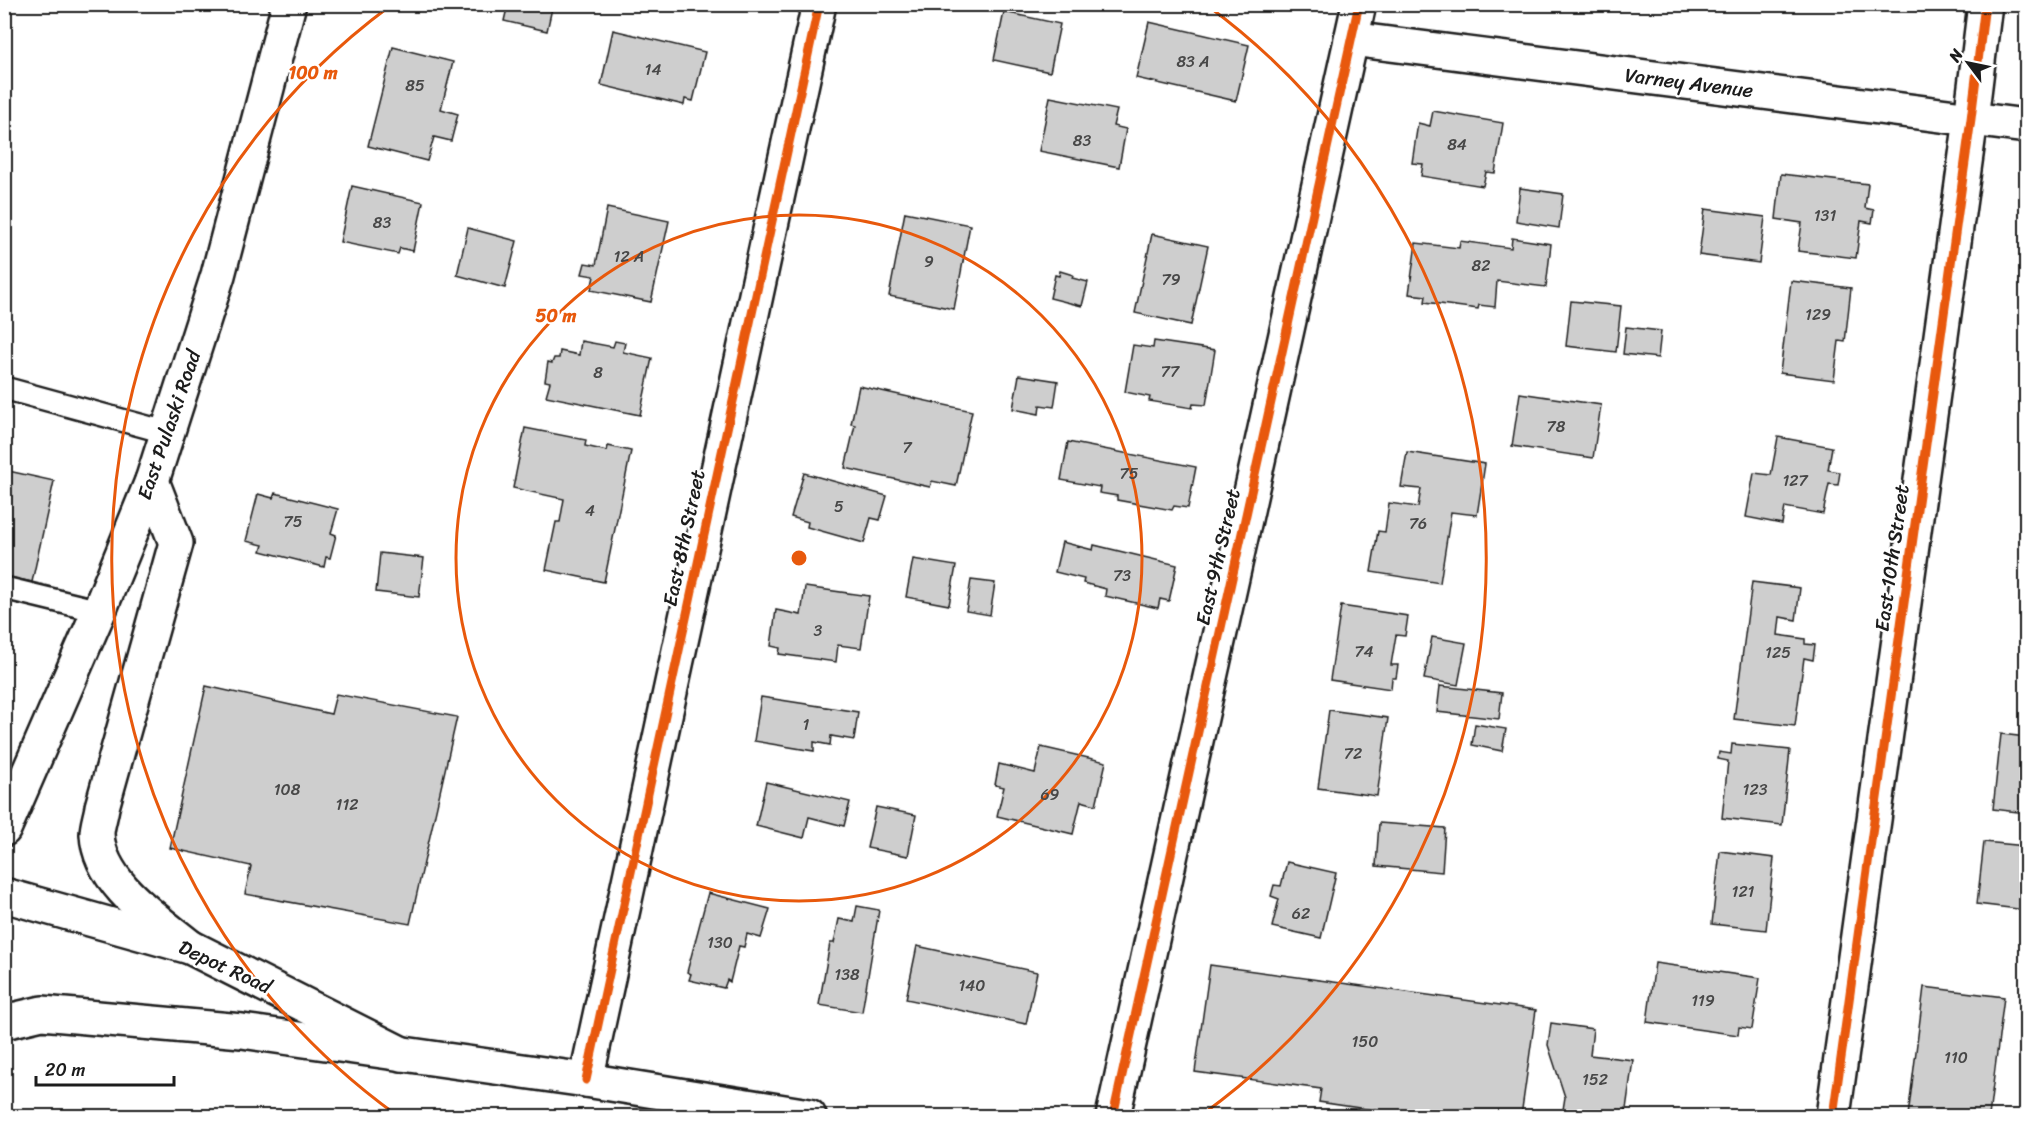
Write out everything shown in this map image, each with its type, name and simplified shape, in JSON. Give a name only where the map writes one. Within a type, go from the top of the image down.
[{"type":"street","name":"East Pulaski Road","points":[[4,829],[99,611],[152,481],[218,275],[289,4]]},
{"type":"street","name":"East 8th Street","points":[[586,1080],[819,4]]},
{"type":"street","name":"East 9th Street","points":[[1113,1116],[1359,4]]},
{"type":"street","name":"East 10th Street","points":[[1833,1116],[1985,4]]},
{"type":"street","name":"Varney Avenue","points":[[1351,39],[2026,126]]},
{"type":"street","points":[[152,481],[176,543],[102,807],[98,834],[105,863],[120,887],[190,947]]},
{"type":"street","name":"Depot Road","points":[[4,895],[190,947],[402,1054]]},
{"type":"street","name":"Depot Road","points":[[4,1022],[42,1013],[242,1031],[586,1080],[809,1116]]},
{"type":"lane","points":[[4,388],[168,433]]},
{"type":"lane","points":[[4,588],[99,611]]},
{"type":"building","points":[[508,4],[535,4],[552,8],[547,31],[504,21]]},
{"type":"building","points":[[1831,4],[1870,4],[1869,9]]},
{"type":"building","points":[[1004,12],[1060,24],[1050,72],[994,60]]},
{"type":"building","points":[[1149,22],[1249,45],[1236,101],[1136,78]]},
{"type":"building","points":[[613,30],[705,52],[693,101],[685,99],[684,105],[601,85]]},
{"type":"building","points":[[393,47],[453,62],[441,109],[458,114],[451,141],[434,137],[427,161],[368,146]]},
{"type":"building","points":[[1050,97],[1117,110],[1113,126],[1126,129],[1119,167],[1039,151]]},
{"type":"building","points":[[1433,111],[1503,123],[1495,173],[1486,172],[1483,186],[1421,176],[1423,164],[1412,163],[1418,123],[1430,126]]},
{"type":"building","points":[[1781,174],[1868,184],[1865,208],[1874,210],[1872,223],[1861,221],[1856,258],[1798,251],[1802,223],[1776,219]]},
{"type":"building","points":[[352,186],[423,202],[413,251],[400,248],[398,254],[340,242]]},
{"type":"building","points":[[1520,188],[1563,194],[1559,228],[1516,221]]},
{"type":"building","points":[[607,208],[669,221],[651,302],[591,290],[594,276],[582,274],[585,263],[596,265]]},
{"type":"building","points":[[1705,209],[1765,217],[1759,263],[1699,255]]},
{"type":"building","points":[[905,212],[970,225],[954,309],[889,296]]},
{"type":"building","points":[[468,228],[517,241],[505,288],[457,275]]},
{"type":"building","points":[[1152,234],[1208,246],[1191,325],[1135,313]]},
{"type":"building","points":[[1512,238],[1551,244],[1546,287],[1497,281],[1495,307],[1479,305],[1478,309],[1425,302],[1426,296],[1409,294],[1416,243],[1459,248],[1460,241],[1511,248]]},
{"type":"building","points":[[1060,271],[1073,275],[1072,278],[1088,282],[1082,306],[1050,298],[1055,275],[1059,276]]},
{"type":"building","points":[[1791,281],[1851,288],[1845,342],[1839,341],[1834,380],[1780,373]]},
{"type":"building","points":[[1571,301],[1621,306],[1616,352],[1566,346]]},
{"type":"building","points":[[1626,327],[1661,331],[1658,358],[1623,354]]},
{"type":"building","points":[[581,341],[613,347],[615,341],[625,343],[623,352],[652,358],[640,415],[546,396],[550,382],[545,381],[548,362],[552,363],[554,358],[559,358],[560,351],[579,355]]},
{"type":"building","points":[[1154,341],[1215,350],[1206,405],[1193,404],[1192,408],[1149,401],[1150,397],[1125,392],[1133,345],[1153,348]]},
{"type":"building","points":[[1019,375],[1058,381],[1054,407],[1040,405],[1039,414],[1013,409]]},
{"type":"building","points":[[859,386],[972,411],[956,486],[932,481],[930,487],[845,468],[855,425],[851,424]]},
{"type":"building","points":[[1520,393],[1601,405],[1593,458],[1512,446]]},
{"type":"building","points":[[525,428],[586,440],[585,446],[607,451],[608,446],[631,451],[604,582],[546,570],[556,522],[560,522],[564,499],[513,488]]},
{"type":"building","points":[[1778,437],[1832,447],[1828,470],[1840,472],[1838,485],[1829,484],[1823,514],[1785,507],[1782,524],[1746,517],[1754,473],[1771,475]]},
{"type":"building","points":[[1068,442],[1196,467],[1188,508],[1174,506],[1172,510],[1117,500],[1117,496],[1099,493],[1100,487],[1061,480]]},
{"type":"building","points":[[1407,452],[1485,464],[1477,515],[1451,512],[1440,583],[1371,572],[1378,531],[1385,532],[1389,503],[1418,507],[1421,489],[1401,487]]},
{"type":"building","points":[[4,470],[54,481],[32,582],[4,576]]},
{"type":"building","points":[[804,473],[887,496],[880,520],[871,518],[864,543],[807,527],[808,522],[791,517]]},
{"type":"building","points":[[275,493],[338,509],[331,533],[336,535],[330,558],[326,557],[324,567],[261,551],[263,545],[246,541],[258,494],[273,498]]},
{"type":"building","points":[[1062,542],[1093,550],[1094,545],[1177,565],[1169,601],[1160,599],[1158,608],[1105,596],[1106,589],[1083,583],[1084,579],[1055,572]]},
{"type":"building","points":[[380,553],[424,558],[419,597],[376,592]]},
{"type":"building","points":[[913,559],[956,566],[949,605],[906,597]]},
{"type":"building","points":[[971,580],[995,583],[990,615],[966,611]]},
{"type":"building","points":[[1752,582],[1800,588],[1796,620],[1780,617],[1778,635],[1805,639],[1805,644],[1815,645],[1813,660],[1804,658],[1795,726],[1734,719]]},
{"type":"building","points":[[805,587],[869,596],[861,648],[838,645],[836,662],[779,654],[780,648],[771,646],[776,610],[801,615]]},
{"type":"building","points":[[1341,606],[1408,616],[1405,636],[1396,635],[1391,665],[1398,665],[1396,678],[1392,678],[1391,689],[1330,680]]},
{"type":"building","points":[[1432,637],[1466,643],[1458,685],[1424,679]]},
{"type":"building","points":[[206,686],[331,714],[336,694],[457,717],[410,924],[245,894],[251,866],[170,848]]},
{"type":"building","points":[[1440,686],[1502,693],[1499,719],[1437,712]]},
{"type":"building","points":[[761,697],[858,712],[854,740],[831,736],[830,745],[814,742],[814,751],[754,741]]},
{"type":"building","points":[[1329,710],[1388,718],[1377,796],[1318,788]]},
{"type":"building","points":[[1475,724],[1506,729],[1502,751],[1472,745]]},
{"type":"building","points":[[2001,734],[2026,737],[2026,813],[1993,809]]},
{"type":"building","points":[[1732,744],[1790,750],[1782,825],[1722,818],[1728,761],[1718,759],[1719,752],[1731,754]]},
{"type":"building","points":[[1041,747],[1106,762],[1096,805],[1081,801],[1073,834],[997,816],[1004,787],[995,785],[999,764],[1035,773]]},
{"type":"building","points":[[766,782],[850,802],[844,826],[809,817],[804,838],[756,826]]},
{"type":"building","points":[[876,807],[916,815],[908,856],[867,848]]},
{"type":"building","points":[[1379,823],[1445,828],[1442,872],[1376,866]]},
{"type":"building","points":[[1984,842],[2026,846],[2026,910],[1977,904]]},
{"type":"building","points":[[1720,851],[1774,858],[1766,930],[1712,924]]},
{"type":"building","points":[[1287,862],[1336,873],[1321,938],[1272,927],[1279,899],[1271,896],[1274,885],[1281,886]]},
{"type":"building","points":[[708,893],[770,909],[761,938],[747,934],[744,947],[739,946],[730,982],[727,980],[724,988],[689,980],[691,974],[687,972]]},
{"type":"building","points":[[857,906],[879,910],[862,1012],[819,1005],[830,943],[834,943],[839,919],[854,922]]},
{"type":"building","points":[[917,946],[1037,972],[1026,1024],[906,999]]},
{"type":"building","points":[[1655,963],[1760,978],[1752,1029],[1739,1027],[1738,1035],[1647,1022]]},
{"type":"building","points":[[1210,965],[1536,1010],[1521,1116],[1414,1116],[1319,1102],[1321,1089],[1195,1072]]},
{"type":"building","points":[[1924,987],[2004,997],[1989,1116],[1908,1116]]},
{"type":"building","points":[[1551,1023],[1593,1029],[1590,1055],[1633,1060],[1625,1116],[1562,1116],[1565,1097],[1548,1045]]},
{"type":"cycle path","points":[[586,1080],[819,4]]},
{"type":"cycle path","points":[[1113,1116],[1359,4]]},
{"type":"cycle path","points":[[1833,1116],[1985,4]]}]
